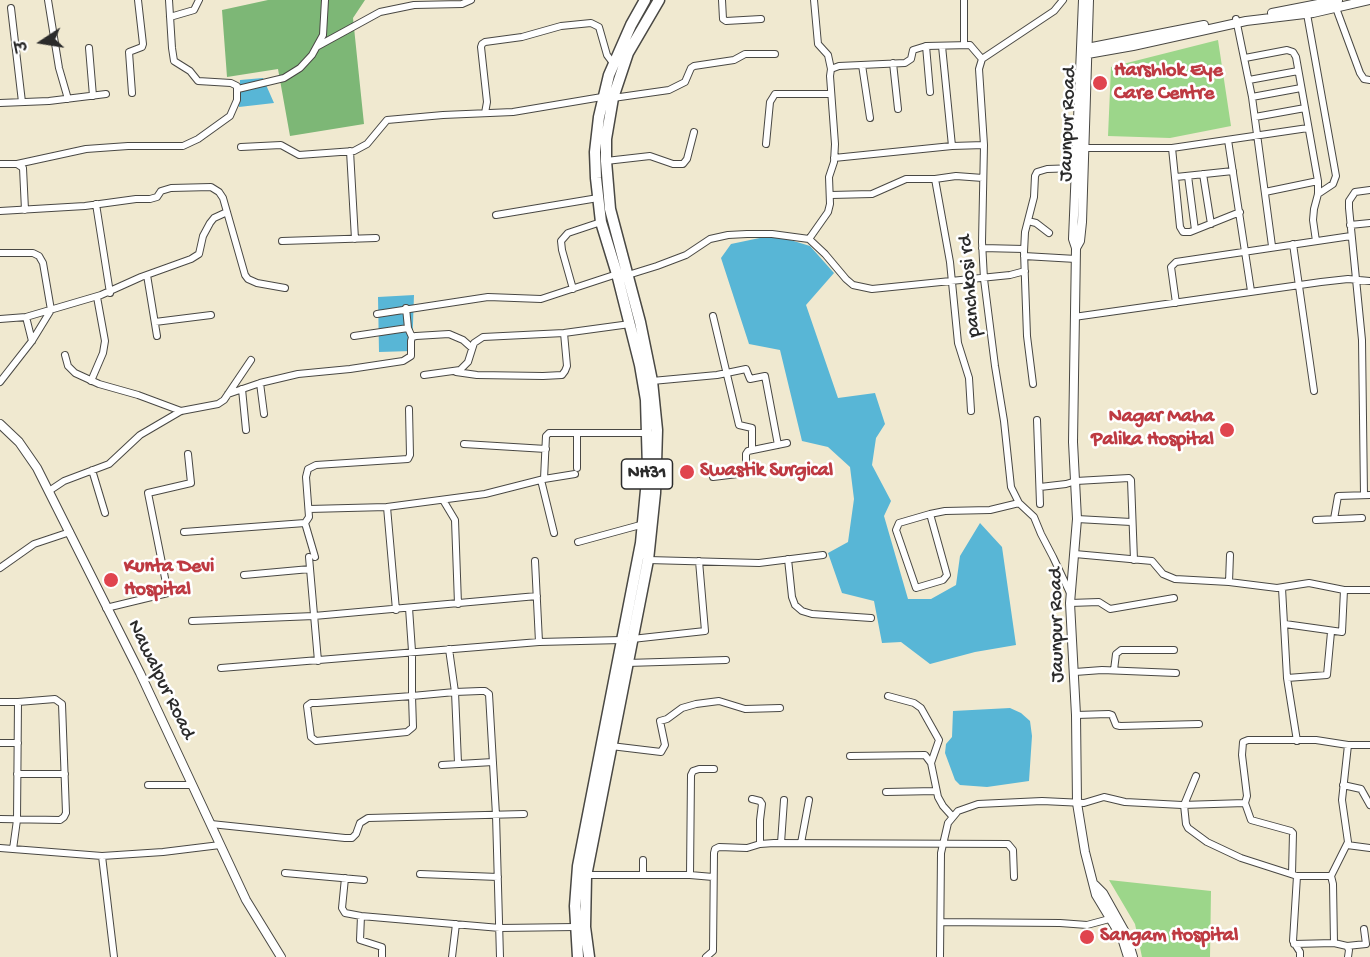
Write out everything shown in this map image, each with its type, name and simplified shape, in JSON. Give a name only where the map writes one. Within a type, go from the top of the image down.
[{"type":"highway","name":"NH31","points":[[578,957],[575,927],[581,875],[627,640],[644,524],[648,433],[646,400],[610,209],[606,139],[613,63],[645,0]]},
{"type":"highway","name":"NH31","points":[[589,957],[581,875],[611,746],[627,663],[627,640],[648,560],[657,452],[657,430],[647,351],[622,274],[601,222],[595,152],[608,98],[628,52],[659,0]]},
{"type":"street","points":[[48,0],[59,68],[68,99]]},
{"type":"street","points":[[132,93],[129,52],[142,47],[143,44],[138,0]]},
{"type":"street","points":[[0,164],[17,164],[86,150],[128,146],[175,148],[198,139],[230,116],[237,100],[238,88],[235,84],[198,81],[189,71],[174,61],[169,0]]},
{"type":"street","points":[[170,17],[194,10],[199,0]]},
{"type":"street","points":[[238,88],[291,75],[312,55],[323,35],[325,0]]},
{"type":"street","points":[[318,46],[380,12],[414,4],[462,4],[471,0]]},
{"type":"street","points":[[722,0],[723,19],[726,21],[761,19]]},
{"type":"street","points":[[809,239],[828,212],[831,195],[829,177],[836,144],[831,69],[828,55],[818,44],[814,0]]},
{"type":"street","points":[[964,0],[964,45]]},
{"type":"street","points":[[831,69],[839,66],[909,62],[913,50],[926,46],[964,45],[974,48],[982,59],[1054,11],[1064,0]]},
{"type":"street","name":"Jaunpur Road","points":[[1083,0],[1085,51]]},
{"type":"street","name":"Jaunpur Road","points":[[1076,248],[1080,241],[1081,148],[1089,0]]},
{"type":"street","points":[[1085,51],[1236,21],[1298,4],[1337,4],[1370,0]]},
{"type":"street","points":[[1236,21],[1307,14],[1337,4]]},
{"type":"street","points":[[1337,4],[1360,73],[1364,79],[1370,80]]},
{"type":"street","points":[[11,8],[22,102]]},
{"type":"street","points":[[1307,14],[1336,164],[1336,181],[1318,194]]},
{"type":"street","points":[[1236,21],[1252,97],[1272,246]]},
{"type":"street","points":[[485,113],[487,102],[481,47],[485,42],[522,37],[561,26],[591,23],[599,27],[607,55],[613,63]]},
{"type":"street","points":[[926,46],[930,92]]},
{"type":"street","points":[[942,46],[952,146]]},
{"type":"street","points":[[89,48],[93,96]]},
{"type":"street","points":[[1245,58],[1287,50],[1293,52],[1296,57],[1318,181],[1318,194],[1314,209],[1316,241]]},
{"type":"street","points":[[241,147],[281,145],[299,155],[358,150],[367,144],[387,120],[513,112],[669,90],[685,81],[694,66],[724,62],[745,54],[775,54]]},
{"type":"street","name":"panchkosi rd","points":[[982,59],[979,69],[984,145],[982,248],[984,279],[1011,487],[1019,503],[1035,517],[1070,598]]},
{"type":"street","points":[[893,63],[898,109]]},
{"type":"street","points":[[862,65],[870,118]]},
{"type":"street","points":[[1249,80],[1298,71]]},
{"type":"street","points":[[1252,97],[1301,88]]},
{"type":"street","points":[[0,103],[106,94]]},
{"type":"street","points":[[766,144],[769,109],[775,94],[831,94]]},
{"type":"street","points":[[1254,117],[1305,108]]},
{"type":"street","points":[[1081,148],[1172,148],[1308,128]]},
{"type":"street","points":[[606,161],[650,156],[673,164],[683,164],[687,159],[694,132]]},
{"type":"street","points":[[1228,140],[1251,291]]},
{"type":"street","points":[[834,158],[984,145]]},
{"type":"street","name":"Jaunpur Road","points":[[1081,148],[1077,168],[1073,239],[1076,248],[1073,442],[1077,519],[1070,598],[1075,672],[1077,803],[1085,852],[1094,884],[1103,893],[1114,918]]},
{"type":"street","points":[[1172,148],[1181,230],[1186,233],[1240,212]]},
{"type":"street","points":[[350,151],[355,238]]},
{"type":"street","points":[[17,164],[23,168],[24,173],[25,210]]},
{"type":"street","points":[[1033,384],[1027,336],[1024,252],[1025,232],[1034,197],[1037,172],[1047,169],[1077,168]]},
{"type":"street","points":[[1176,177],[1233,171]]},
{"type":"street","points":[[1203,174],[1212,224]]},
{"type":"street","points":[[831,195],[872,194],[899,180],[951,176],[983,178]]},
{"type":"street","points":[[1188,176],[1195,230]]},
{"type":"street","points":[[935,179],[946,232],[958,343],[969,378],[971,411]]},
{"type":"street","points":[[1265,192],[1318,181]]},
{"type":"street","points":[[0,211],[96,204],[130,199],[154,199],[161,191],[171,188],[211,187],[219,192],[227,212],[245,275],[257,283],[285,288]]},
{"type":"street","points":[[1334,519],[1338,496],[1367,495],[1366,396],[1349,208],[1351,196],[1355,192],[1370,190]]},
{"type":"street","points":[[496,215],[598,198]]},
{"type":"street","points":[[96,204],[110,292]]},
{"type":"street","points":[[0,319],[26,317],[97,297],[191,259],[199,254],[205,231],[214,218],[227,212]]},
{"type":"street","points":[[1028,221],[1036,223],[1049,233]]},
{"type":"street","points":[[573,289],[562,250],[563,236],[573,230],[601,222]]},
{"type":"street","points":[[1350,225],[1370,223]]},
{"type":"street","points":[[377,314],[488,297],[541,299],[686,255],[710,238],[720,236],[772,234],[809,239],[846,279],[861,288],[872,290],[952,280],[984,279],[1025,271]]},
{"type":"street","points":[[1176,303],[1173,264],[1246,250],[1351,236]]},
{"type":"street","points":[[282,241],[376,238]]},
{"type":"street","points":[[1293,244],[1314,392]]},
{"type":"street","points":[[982,248],[1076,259]]},
{"type":"street","points":[[0,253],[25,252],[39,256],[43,263],[51,310],[33,341],[0,382]]},
{"type":"street","points":[[147,275],[157,336]]},
{"type":"street","points":[[1074,317],[1300,285],[1370,281]]},
{"type":"street","points":[[91,381],[103,353],[105,340],[97,297]]},
{"type":"street","points":[[228,394],[298,374],[403,361],[411,356],[412,337],[408,328],[406,308]]},
{"type":"street","points":[[155,322],[211,315]]},
{"type":"street","points":[[713,316],[739,425],[752,428],[752,450]]},
{"type":"street","points":[[26,317],[33,341]]},
{"type":"street","points":[[456,372],[464,367],[478,339],[489,336],[564,333],[630,324]]},
{"type":"street","points":[[354,336],[408,328]]},
{"type":"street","points":[[424,375],[456,372],[477,375],[562,375],[567,366],[564,333]]},
{"type":"street","points":[[412,337],[449,334],[463,340],[472,348]]},
{"type":"street","points":[[65,356],[72,371],[91,381],[181,411]]},
{"type":"street","points":[[49,491],[63,481],[109,464],[140,435],[181,411],[218,404],[252,360]]},
{"type":"street","points":[[652,381],[727,374],[746,369],[750,379],[765,376],[778,445]]},
{"type":"street","points":[[260,383],[264,414]]},
{"type":"street","points":[[242,389],[246,430]]},
{"type":"street","points":[[318,661],[310,569],[312,557],[305,523],[309,517],[306,477],[308,469],[311,466],[408,459],[410,455],[409,409]]},
{"type":"street","points":[[1037,420],[1040,504]]},
{"type":"street","name":"Nawalpur Road","points":[[0,424],[29,455],[49,491],[140,673],[246,900],[281,957]]},
{"type":"street","points":[[554,533],[543,479],[546,436],[549,433],[648,433]]},
{"type":"street","points":[[309,510],[387,507],[485,494],[576,471],[576,433]]},
{"type":"street","points":[[713,477],[746,472],[746,454],[752,450],[787,443]]},
{"type":"street","points":[[464,444],[546,449]]},
{"type":"street","points":[[106,608],[168,593],[148,493],[191,483],[188,454]]},
{"type":"street","points":[[92,470],[105,513]]},
{"type":"street","points":[[1040,487],[1076,481],[1129,478],[1131,480],[1134,560]]},
{"type":"street","points":[[443,500],[455,519],[458,604]]},
{"type":"street","points":[[930,514],[947,575],[943,580],[916,588],[896,526],[899,523],[930,514],[945,511],[990,510],[1019,503]]},
{"type":"street","points":[[387,507],[396,610]]},
{"type":"street","points":[[1317,520],[1362,518]]},
{"type":"street","points":[[1077,519],[1131,522]]},
{"type":"street","points":[[184,532],[305,523]]},
{"type":"street","points":[[578,542],[644,524]]},
{"type":"street","points":[[0,568],[34,544],[70,532]]},
{"type":"street","points":[[1075,554],[1152,561],[1163,574],[1174,579],[1282,588],[1309,583],[1344,591],[1370,590]]},
{"type":"street","points":[[648,560],[759,563],[823,555]]},
{"type":"street","points":[[1229,582],[1230,555]]},
{"type":"street","points":[[788,559],[792,597],[795,605],[802,610],[812,614],[871,618]]},
{"type":"street","points":[[535,561],[539,642]]},
{"type":"street","points":[[221,668],[539,642],[627,640],[705,631],[699,561]]},
{"type":"street","points":[[244,575],[310,569]]},
{"type":"street","points":[[1282,588],[1287,678],[1297,741]]},
{"type":"street","points":[[1285,624],[1340,633],[1342,631],[1344,591]]},
{"type":"street","points":[[192,621],[314,616],[537,596]]},
{"type":"street","points":[[1070,598],[1099,602],[1110,609],[1174,598]]},
{"type":"street","points":[[409,608],[412,651],[412,696],[413,727],[410,731],[316,741],[311,737],[307,706],[311,703],[412,696],[455,692],[485,691],[489,694],[496,815],[500,957]]},
{"type":"street","points":[[1287,678],[1327,675],[1331,632]]},
{"type":"street","points":[[449,649],[455,692],[458,764]]},
{"type":"street","points":[[1114,670],[1116,654],[1121,650],[1174,650]]},
{"type":"street","points":[[627,663],[726,660]]},
{"type":"street","points":[[1075,672],[1114,670],[1176,673]]},
{"type":"street","points":[[888,696],[918,704],[938,736],[939,746],[931,763]]},
{"type":"street","points":[[0,702],[55,699],[62,704],[66,813],[60,820],[0,819]]},
{"type":"street","points":[[611,746],[661,752],[665,745],[660,721],[667,719],[682,708],[696,704],[719,701],[745,709],[780,708]]},
{"type":"street","points":[[13,849],[16,819],[18,702]]},
{"type":"street","points":[[1076,716],[1109,714],[1112,715],[1116,725],[1120,726],[1199,724]]},
{"type":"street","points":[[1300,957],[1300,952],[1294,944],[1293,833],[1251,820],[1245,803],[1247,796],[1242,755],[1244,742],[1248,740],[1322,741],[1347,745],[1370,745]]},
{"type":"street","points":[[0,743],[18,742]]},
{"type":"street","points":[[1334,943],[1331,876],[1348,839],[1342,807],[1347,745]]},
{"type":"street","points":[[850,756],[925,755],[931,763],[936,791],[943,806],[952,816]]},
{"type":"street","points":[[442,765],[493,762]]},
{"type":"street","points":[[690,875],[691,775],[693,771],[699,769],[714,769]]},
{"type":"street","points":[[17,774],[65,774]]},
{"type":"street","points":[[1196,776],[1184,805],[1188,828],[1207,842],[1241,858],[1294,875],[1331,876]]},
{"type":"street","points":[[148,785],[192,785]]},
{"type":"street","points":[[1343,785],[1361,789],[1370,806]]},
{"type":"street","points":[[886,792],[936,791]]},
{"type":"street","points":[[940,957],[941,853],[948,824],[958,811],[978,804],[1042,801],[1077,803],[1104,797],[1125,802],[1184,805],[1245,803]]},
{"type":"street","points":[[752,799],[762,804],[760,844]]},
{"type":"street","points":[[781,843],[784,800]]},
{"type":"street","points":[[801,843],[809,800]]},
{"type":"street","points":[[212,824],[351,838],[356,834],[360,823],[368,818],[524,814]]},
{"type":"street","points":[[706,957],[713,951],[713,877],[715,849],[719,847],[747,848],[760,844],[781,843],[1008,843],[1013,850],[1014,878]]},
{"type":"street","points":[[0,848],[102,856],[220,845]]},
{"type":"street","points":[[1347,845],[1370,848]]},
{"type":"street","points":[[102,856],[114,957]]},
{"type":"street","points":[[643,860],[643,875]]},
{"type":"street","points":[[285,873],[364,880]]},
{"type":"street","points":[[420,874],[498,877]]},
{"type":"street","points":[[581,875],[713,877]]},
{"type":"street","points":[[345,878],[343,911],[361,916],[500,928],[575,927]]},
{"type":"street","points":[[361,916],[360,940],[382,947],[382,957]]},
{"type":"street","points":[[941,922],[1087,925],[1114,918]]},
{"type":"street","points":[[1114,918],[1128,957]]},
{"type":"street","points":[[1114,918],[1126,934],[1133,957]]},
{"type":"street","points":[[452,957],[456,924]]},
{"type":"street","points":[[1294,944],[1334,943],[1347,946],[1366,944],[1364,929]]},
{"type":"street","points":[[1347,946],[1348,957]]},
{"type":"green space","points":[[268,0],[365,0],[353,18],[364,124],[290,136],[278,69],[227,77],[222,10]]},
{"type":"green space","points":[[1218,40],[1231,126],[1170,138],[1108,136],[1111,67]]},
{"type":"green space","points":[[1109,880],[1211,891],[1210,957],[1142,957],[1135,924]]},
{"type":"water","points":[[263,78],[274,103],[239,107],[240,80]]},
{"type":"water","points":[[774,235],[810,246],[834,273],[806,305],[838,398],[875,393],[885,424],[876,438],[872,465],[891,501],[884,516],[908,599],[931,599],[956,585],[960,556],[980,523],[1002,547],[1016,645],[975,652],[930,664],[901,642],[882,643],[874,601],[842,593],[828,553],[848,542],[854,499],[850,467],[828,447],[802,441],[780,350],[749,344],[721,258],[731,244]]},
{"type":"water","points":[[414,295],[412,351],[379,352],[378,297]]},
{"type":"water","points":[[1010,708],[1021,713],[1030,721],[1032,736],[1029,781],[987,787],[960,785],[955,780],[945,753],[946,744],[952,737],[953,711]]},
{"type":"place","name":"Harshlok Eye Care Centre","points":[[1100,83]]},
{"type":"place","name":"Nagar Maha Palika Hospital","points":[[1227,430]]},
{"type":"place","name":"Swastik Surgical","points":[[687,472]]},
{"type":"place","name":"Kunta Devi Hospital","points":[[111,580]]},
{"type":"place","name":"Sangam Hospital","points":[[1087,937]]}]
